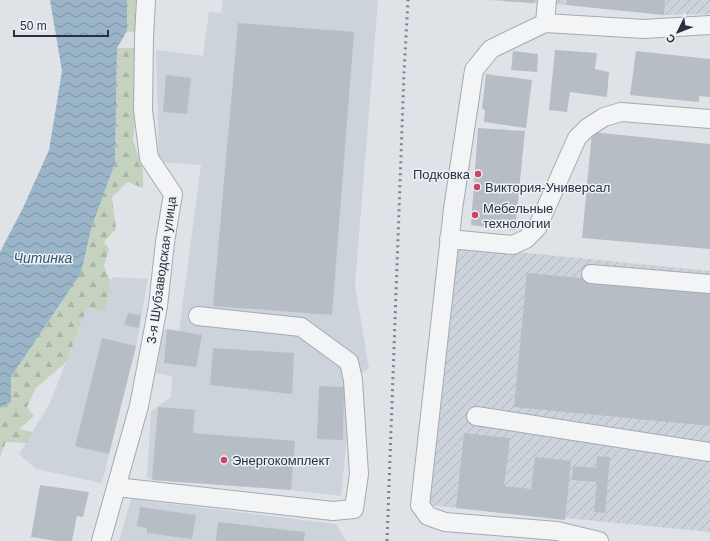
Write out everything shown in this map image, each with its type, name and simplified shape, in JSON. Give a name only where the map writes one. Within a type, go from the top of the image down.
[{"type":"street","name":"3-я Шубзаводская улица","points":[[101,541],[139,406],[158,306],[165,242],[173,194],[149,158],[143,110],[146,0]]},
{"type":"street","points":[[545,23],[547,0]]},
{"type":"street","points":[[599,541],[445,522],[428,516],[420,505],[449,239],[474,70],[491,49],[545,23],[644,29],[710,25]]},
{"type":"street","points":[[449,239],[513,245],[526,239],[537,228],[577,138],[587,128],[604,117],[621,112],[710,119]]},
{"type":"street","points":[[591,274],[710,284]]},
{"type":"street","points":[[116,487],[333,511],[354,509],[359,474],[353,380],[349,362],[301,327],[198,316]]},
{"type":"street","points":[[476,416],[710,452]]},
{"type":"shaded area","points":[[223,0],[378,0],[355,285],[369,368],[346,385],[349,415],[341,496],[291,490],[152,480],[147,477],[151,411],[171,397],[172,376],[156,373],[163,329],[179,331],[201,165],[159,162],[156,50],[203,56],[209,12],[221,13]]},
{"type":"shaded area","points":[[486,0],[710,0],[710,14],[664,15],[547,3]]},
{"type":"shaded area","points":[[457,246],[710,271],[710,532],[429,505]]},
{"type":"shaded area","points":[[112,277],[148,279],[136,346],[102,483],[36,469],[19,454],[50,403],[87,308],[105,312]]},
{"type":"shaded area","points":[[131,499],[336,524],[346,541],[119,541]]},
{"type":"green space","points":[[127,0],[140,0],[139,33],[127,31]]},
{"type":"green space","points":[[117,48],[134,48],[135,119],[133,141],[143,169],[143,188],[128,182],[112,197],[116,229],[104,242],[109,249],[104,266],[111,283],[105,312],[87,308],[66,362],[36,388],[27,407],[34,416],[19,429],[33,432],[27,443],[6,442],[0,457],[0,408],[11,402],[11,377],[81,273],[91,229],[115,163]]},
{"type":"water","name":"Читинка","points":[[50,0],[127,0],[127,31],[117,48],[115,163],[91,229],[81,273],[11,377],[11,402],[0,408],[0,252],[23,208],[49,150],[62,71]]},
{"type":"building","points":[[503,0],[535,0],[534,3]]},
{"type":"building","points":[[567,0],[665,0],[664,15],[567,5]]},
{"type":"building","points":[[238,23],[354,32],[332,315],[213,306]]},
{"type":"building","points":[[555,50],[597,53],[595,69],[609,72],[607,97],[570,92],[567,112],[549,110]]},
{"type":"building","points":[[513,51],[538,54],[537,72],[511,70]]},
{"type":"building","points":[[636,51],[710,59],[710,97],[699,96],[699,102],[630,95]]},
{"type":"building","points":[[486,74],[532,80],[526,128],[484,122],[485,110],[482,109]]},
{"type":"building","points":[[166,75],[191,78],[187,114],[163,112]]},
{"type":"building","points":[[478,128],[525,131],[515,230],[471,225]]},
{"type":"building","points":[[592,132],[710,144],[710,249],[582,238]]},
{"type":"building","points":[[527,273],[710,290],[710,426],[514,407]]},
{"type":"building","points":[[128,313],[141,315],[139,328],[124,325]]},
{"type":"building","points":[[167,329],[202,335],[196,367],[164,363]]},
{"type":"building","points":[[102,338],[136,346],[109,454],[75,446]]},
{"type":"building","points":[[213,348],[294,353],[292,394],[210,385]]},
{"type":"building","points":[[319,386],[344,387],[343,440],[317,439]]},
{"type":"building","name":"Энергокомплект","points":[[158,407],[195,410],[193,433],[295,441],[291,490],[152,480]]},
{"type":"building","points":[[464,433],[510,438],[504,486],[531,489],[535,457],[571,461],[565,520],[456,508]]},
{"type":"building","points":[[597,456],[610,457],[605,513],[594,512],[597,482],[572,480],[573,466],[596,468]]},
{"type":"building","points":[[40,485],[89,492],[83,517],[77,516],[72,541],[55,541],[31,537]]},
{"type":"building","points":[[140,507],[196,515],[192,539],[147,533],[147,528],[137,526]]},
{"type":"building","points":[[218,522],[305,532],[304,541],[216,541]]},
{"type":"railway","points":[[387,541],[408,0]]},
{"type":"place","name":"Подковка","points":[[478,174]]},
{"type":"place","name":"Виктория-Универсал","points":[[477,187]]},
{"type":"place","name":"Мебельные технологии","points":[[475,215]]},
{"type":"place","name":"Энергокомплект","points":[[224,460]]}]
